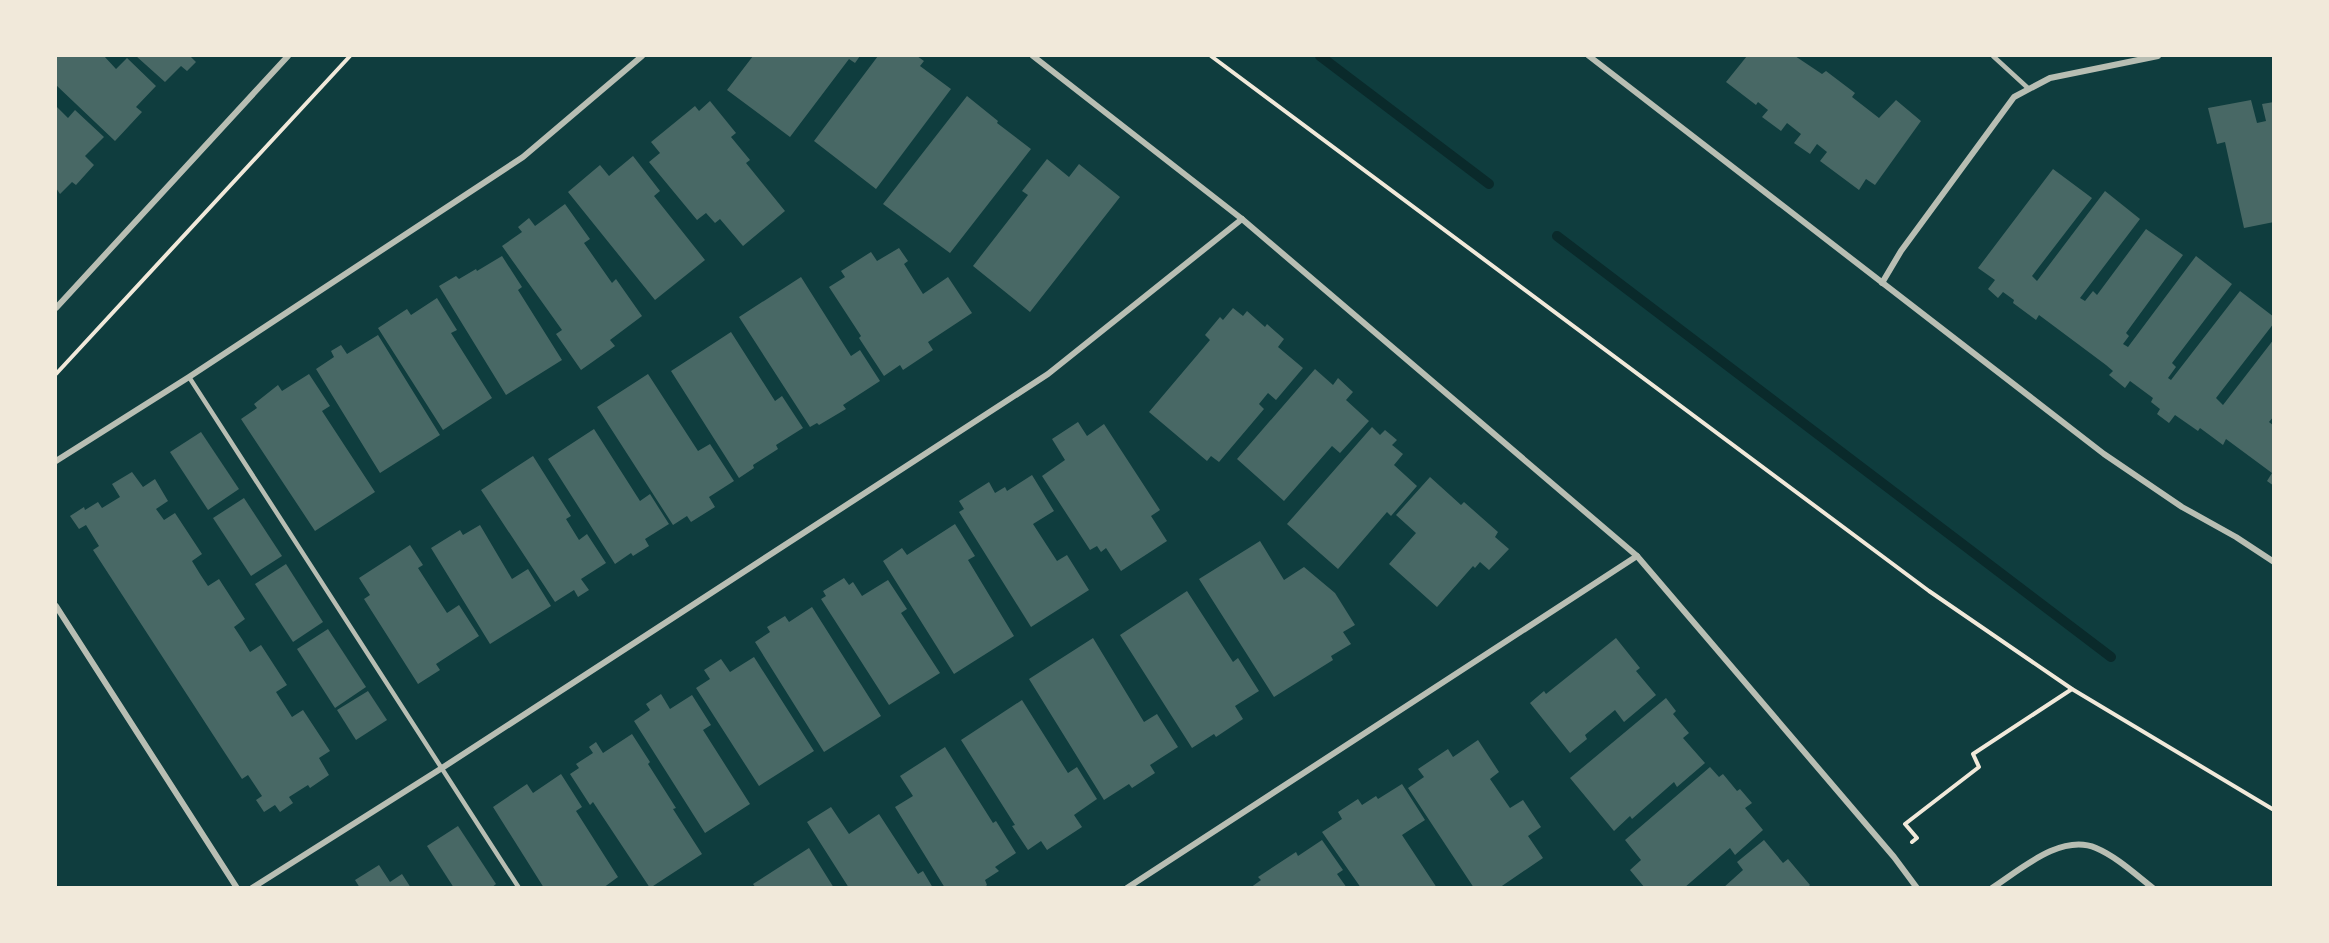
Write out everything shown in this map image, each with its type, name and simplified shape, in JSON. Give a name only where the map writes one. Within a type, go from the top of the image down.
[{"type":"street","points":[[56,308],[288,56]]},
{"type":"street","points":[[56,461],[189,377],[523,157],[642,56]]},
{"type":"street","points":[[1032,56],[1242,219],[1637,556],[1894,857],[1917,888]]},
{"type":"street","points":[[1589,56],[2104,454],[2182,507],[2236,537],[2274,562]]},
{"type":"street","points":[[1882,283],[1901,251],[2001,112],[2014,98],[2050,78],[2158,56]]},
{"type":"street","points":[[252,888],[1048,374],[1242,219]]},
{"type":"street","points":[[1127,888],[1637,556]]},
{"type":"street","points":[[56,606],[237,888]]},
{"type":"street","points":[[1992,888],[2054,850],[2080,844],[2094,847],[2113,857],[2153,888]]},
{"type":"lane","points":[[1993,56],[2030,89]]},
{"type":"lane","points":[[189,377],[519,888]]},
{"type":"path","points":[[56,374],[350,56]]},
{"type":"path","points":[[1210,56],[1929,591],[2072,689],[2274,810]]},
{"type":"path","points":[[1894,857],[1917,838],[1905,824],[1979,767],[1973,754],[2072,689]]},
{"type":"building","points":[[56,56],[104,56],[116,69],[127,58],[156,86],[136,107],[142,112],[115,141],[56,85]]},
{"type":"building","points":[[136,56],[190,56],[196,62],[187,71],[181,66],[165,82]]},
{"type":"building","points":[[753,56],[860,56],[855,63],[849,59],[790,137],[727,90]]},
{"type":"building","points":[[878,56],[917,56],[924,61],[920,66],[951,89],[876,189],[814,141]]},
{"type":"building","points":[[1747,56],[1795,56],[1822,74],[1826,71],[1855,93],[1852,97],[1879,118],[1896,100],[1921,121],[1875,185],[1866,179],[1859,190],[1820,161],[1827,152],[1817,144],[1810,154],[1794,143],[1801,134],[1787,123],[1781,131],[1762,117],[1768,110],[1758,102],[1756,105],[1726,82]]},
{"type":"building","points":[[967,96],[1031,149],[950,253],[883,204]]},
{"type":"building","points":[[2251,100],[2257,123],[2266,121],[2262,104],[2274,102],[2274,222],[2244,228],[2225,142],[2217,144],[2208,108]]},
{"type":"building","points":[[710,101],[736,133],[731,137],[750,160],[746,163],[785,211],[743,246],[720,219],[715,223],[706,213],[697,220],[649,162],[660,153],[651,142],[695,106],[699,111]]},
{"type":"building","points":[[56,106],[68,118],[75,110],[104,137],[85,156],[94,165],[76,185],[72,182],[60,194],[56,188]]},
{"type":"building","points":[[633,156],[660,191],[654,196],[705,260],[655,300],[568,192],[600,165],[609,176]]},
{"type":"building","points":[[1047,159],[1069,177],[1079,164],[1120,197],[1030,312],[973,266],[1028,195],[1022,191]]},
{"type":"building","points":[[2053,169],[2092,198],[2032,276],[2037,281],[2105,191],[2140,219],[2080,298],[2085,301],[2093,291],[2097,295],[2146,229],[2183,255],[2126,333],[2129,336],[2123,344],[2128,347],[2196,256],[2232,284],[2172,363],[2176,367],[2168,378],[2171,380],[2240,291],[2274,317],[2274,323],[2216,398],[2223,405],[2274,339],[2274,416],[2269,422],[2274,426],[2274,486],[2267,481],[2272,473],[2226,439],[2223,445],[2200,428],[2198,431],[2175,415],[2169,423],[2157,414],[2160,409],[2151,402],[2153,398],[2130,381],[2125,388],[2109,375],[2113,371],[2106,365],[2039,315],[2036,320],[2013,303],[2014,300],[2003,292],[1998,298],[1988,289],[1995,280],[1978,268]]},
{"type":"building","points":[[565,204],[590,239],[584,243],[612,283],[616,279],[642,316],[610,340],[615,346],[581,370],[556,334],[562,330],[502,246],[522,232],[518,227],[529,218],[535,226]]},
{"type":"building","points":[[899,248],[908,261],[904,264],[923,294],[948,277],[972,313],[928,342],[933,350],[903,370],[900,365],[884,376],[829,287],[845,277],[841,271],[871,252],[877,261]]},
{"type":"building","points":[[502,256],[522,287],[518,290],[562,360],[506,395],[439,286],[456,276],[459,279],[476,269],[477,271]]},
{"type":"building","points":[[801,277],[851,356],[860,350],[880,381],[843,405],[846,409],[819,425],[817,423],[810,427],[739,317]]},
{"type":"building","points":[[437,298],[457,330],[451,333],[492,398],[443,430],[378,328],[407,309],[411,315]]},
{"type":"building","points":[[1233,308],[1243,316],[1247,311],[1265,327],[1267,324],[1284,339],[1278,347],[1303,368],[1276,400],[1268,393],[1259,404],[1264,409],[1219,462],[1211,456],[1207,461],[1149,412],[1210,340],[1205,335],[1220,317],[1223,320]]},
{"type":"building","points":[[731,332],[775,401],[782,396],[803,428],[776,445],[778,449],[753,465],[754,468],[739,478],[671,371]]},
{"type":"building","points":[[378,335],[440,435],[380,473],[316,369],[334,357],[331,351],[341,345],[347,354]]},
{"type":"building","points":[[1315,369],[1333,385],[1338,378],[1353,392],[1346,400],[1369,421],[1340,453],[1332,446],[1284,501],[1237,459]]},
{"type":"building","points":[[309,374],[330,406],[322,411],[375,492],[315,531],[241,419],[257,408],[254,404],[278,385],[282,391]]},
{"type":"building","points":[[648,374],[698,451],[710,444],[734,481],[709,497],[715,507],[691,522],[687,516],[673,525],[597,407]]},
{"type":"building","points":[[1078,422],[1087,436],[1104,424],[1160,510],[1151,516],[1167,541],[1121,571],[1106,548],[1101,552],[1097,546],[1090,550],[1042,476],[1065,460],[1052,439]]},
{"type":"building","points":[[1372,427],[1380,435],[1385,430],[1397,440],[1392,445],[1403,454],[1394,465],[1417,486],[1391,516],[1387,512],[1338,569],[1287,524]]},
{"type":"building","points":[[594,429],[640,501],[650,494],[669,524],[645,539],[649,546],[633,556],[631,553],[615,564],[548,459]]},
{"type":"building","points":[[201,432],[239,489],[208,510],[170,452]]},
{"type":"building","points":[[533,456],[571,516],[566,519],[579,540],[587,534],[606,563],[581,579],[589,590],[578,597],[574,590],[555,602],[481,490]]},
{"type":"building","points":[[132,472],[143,487],[155,479],[168,501],[156,509],[164,520],[175,513],[202,554],[192,561],[200,574],[208,586],[219,579],[245,619],[234,627],[250,652],[261,645],[287,685],[276,692],[292,717],[303,710],[330,751],[319,758],[329,775],[310,788],[308,785],[289,797],[293,803],[280,812],[275,805],[264,812],[256,800],[262,796],[248,775],[242,779],[93,550],[99,546],[86,525],[79,529],[70,516],[98,502],[102,508],[120,497],[112,484]]},
{"type":"building","points":[[1032,475],[1054,511],[1033,524],[1057,561],[1067,555],[1089,590],[1031,627],[959,512],[964,509],[959,501],[989,482],[995,493],[1005,487],[1007,491]]},
{"type":"building","points":[[1430,477],[1461,505],[1464,502],[1498,532],[1495,537],[1509,549],[1489,570],[1480,562],[1475,568],[1473,566],[1437,607],[1389,564],[1416,533],[1396,515]]},
{"type":"building","points":[[244,498],[282,556],[251,576],[213,518]]},
{"type":"building","points":[[955,524],[975,556],[968,560],[1014,636],[954,674],[883,561],[902,548],[907,555]]},
{"type":"building","points":[[480,525],[512,579],[528,569],[551,606],[490,644],[431,548],[460,530],[463,535]]},
{"type":"building","points":[[1260,541],[1284,580],[1304,567],[1335,593],[1355,625],[1343,632],[1351,644],[1331,656],[1333,660],[1274,697],[1199,579]]},
{"type":"building","points":[[410,545],[423,565],[418,568],[447,613],[459,605],[479,636],[436,664],[440,670],[418,684],[364,599],[370,595],[359,578]]},
{"type":"building","points":[[286,564],[323,622],[293,642],[255,584]]},
{"type":"building","points":[[844,578],[849,585],[853,582],[862,596],[888,580],[907,609],[901,613],[940,673],[889,705],[821,599],[826,596],[823,591]]},
{"type":"building","points":[[1187,591],[1233,662],[1238,658],[1259,691],[1235,706],[1243,719],[1216,737],[1214,734],[1192,748],[1120,635]]},
{"type":"building","points":[[812,607],[881,716],[824,752],[755,642],[770,632],[767,627],[785,616],[789,622]]},
{"type":"building","points":[[328,629],[366,687],[335,708],[297,649]]},
{"type":"building","points":[[1093,638],[1144,722],[1157,714],[1178,747],[1150,765],[1155,773],[1132,788],[1129,784],[1104,800],[1029,679]]},
{"type":"building","points":[[1616,638],[1640,668],[1636,671],[1656,695],[1624,722],[1615,710],[1585,735],[1587,739],[1570,753],[1530,703],[1544,691],[1546,694]]},
{"type":"building","points":[[754,657],[814,751],[759,786],[696,688],[710,679],[704,670],[721,659],[730,672]]},
{"type":"building","points":[[368,691],[387,720],[356,740],[337,710]]},
{"type":"building","points":[[661,694],[670,709],[692,695],[711,725],[703,730],[750,804],[705,833],[634,721],[650,710],[646,704]]},
{"type":"building","points":[[1666,698],[1676,711],[1673,714],[1689,733],[1683,738],[1705,763],[1677,787],[1674,782],[1632,819],[1630,816],[1614,831],[1570,778]]},
{"type":"building","points":[[1022,700],[1068,773],[1077,767],[1097,799],[1074,815],[1082,827],[1047,850],[1041,841],[1028,850],[1012,826],[1015,825],[961,740]]},
{"type":"building","points":[[632,734],[676,808],[673,809],[702,854],[650,888],[593,802],[590,805],[570,774],[579,768],[576,764],[593,753],[589,747],[596,742],[603,753]]},
{"type":"building","points":[[1478,740],[1499,772],[1490,779],[1510,808],[1523,800],[1541,827],[1528,836],[1543,858],[1499,888],[1474,888],[1408,788],[1424,777],[1418,769],[1448,749],[1453,757]]},
{"type":"building","points":[[945,747],[993,823],[996,821],[1016,853],[995,867],[999,871],[985,880],[987,885],[984,888],[945,888],[895,807],[913,796],[900,776]]},
{"type":"building","points":[[1710,767],[1719,777],[1723,774],[1737,791],[1740,789],[1752,803],[1745,808],[1763,830],[1735,855],[1730,848],[1684,888],[1645,888],[1630,870],[1641,860],[1625,840]]},
{"type":"building","points":[[561,774],[582,807],[576,811],[618,877],[603,888],[544,888],[493,807],[527,784],[533,793]]},
{"type":"building","points":[[1402,784],[1425,820],[1402,835],[1437,888],[1361,888],[1322,832],[1342,819],[1338,812],[1358,799],[1362,805],[1376,796],[1378,799]]},
{"type":"building","points":[[831,807],[849,834],[879,814],[918,874],[923,871],[933,888],[849,888],[807,822]]},
{"type":"building","points":[[458,826],[496,884],[491,888],[454,888],[427,846]]},
{"type":"building","points":[[1322,840],[1343,870],[1337,874],[1347,888],[1250,888],[1261,880],[1258,877],[1296,852],[1298,856]]},
{"type":"building","points":[[1764,840],[1783,863],[1788,859],[1810,885],[1807,888],[1723,888],[1743,870],[1737,862]]},
{"type":"building","points":[[809,848],[834,888],[756,888],[753,884]]},
{"type":"building","points":[[379,865],[390,882],[402,874],[411,888],[360,888],[355,880]]},
{"type":"waterway","points":[[1320,56],[1489,184]]},
{"type":"waterway","points":[[1557,236],[2111,657]]}]
